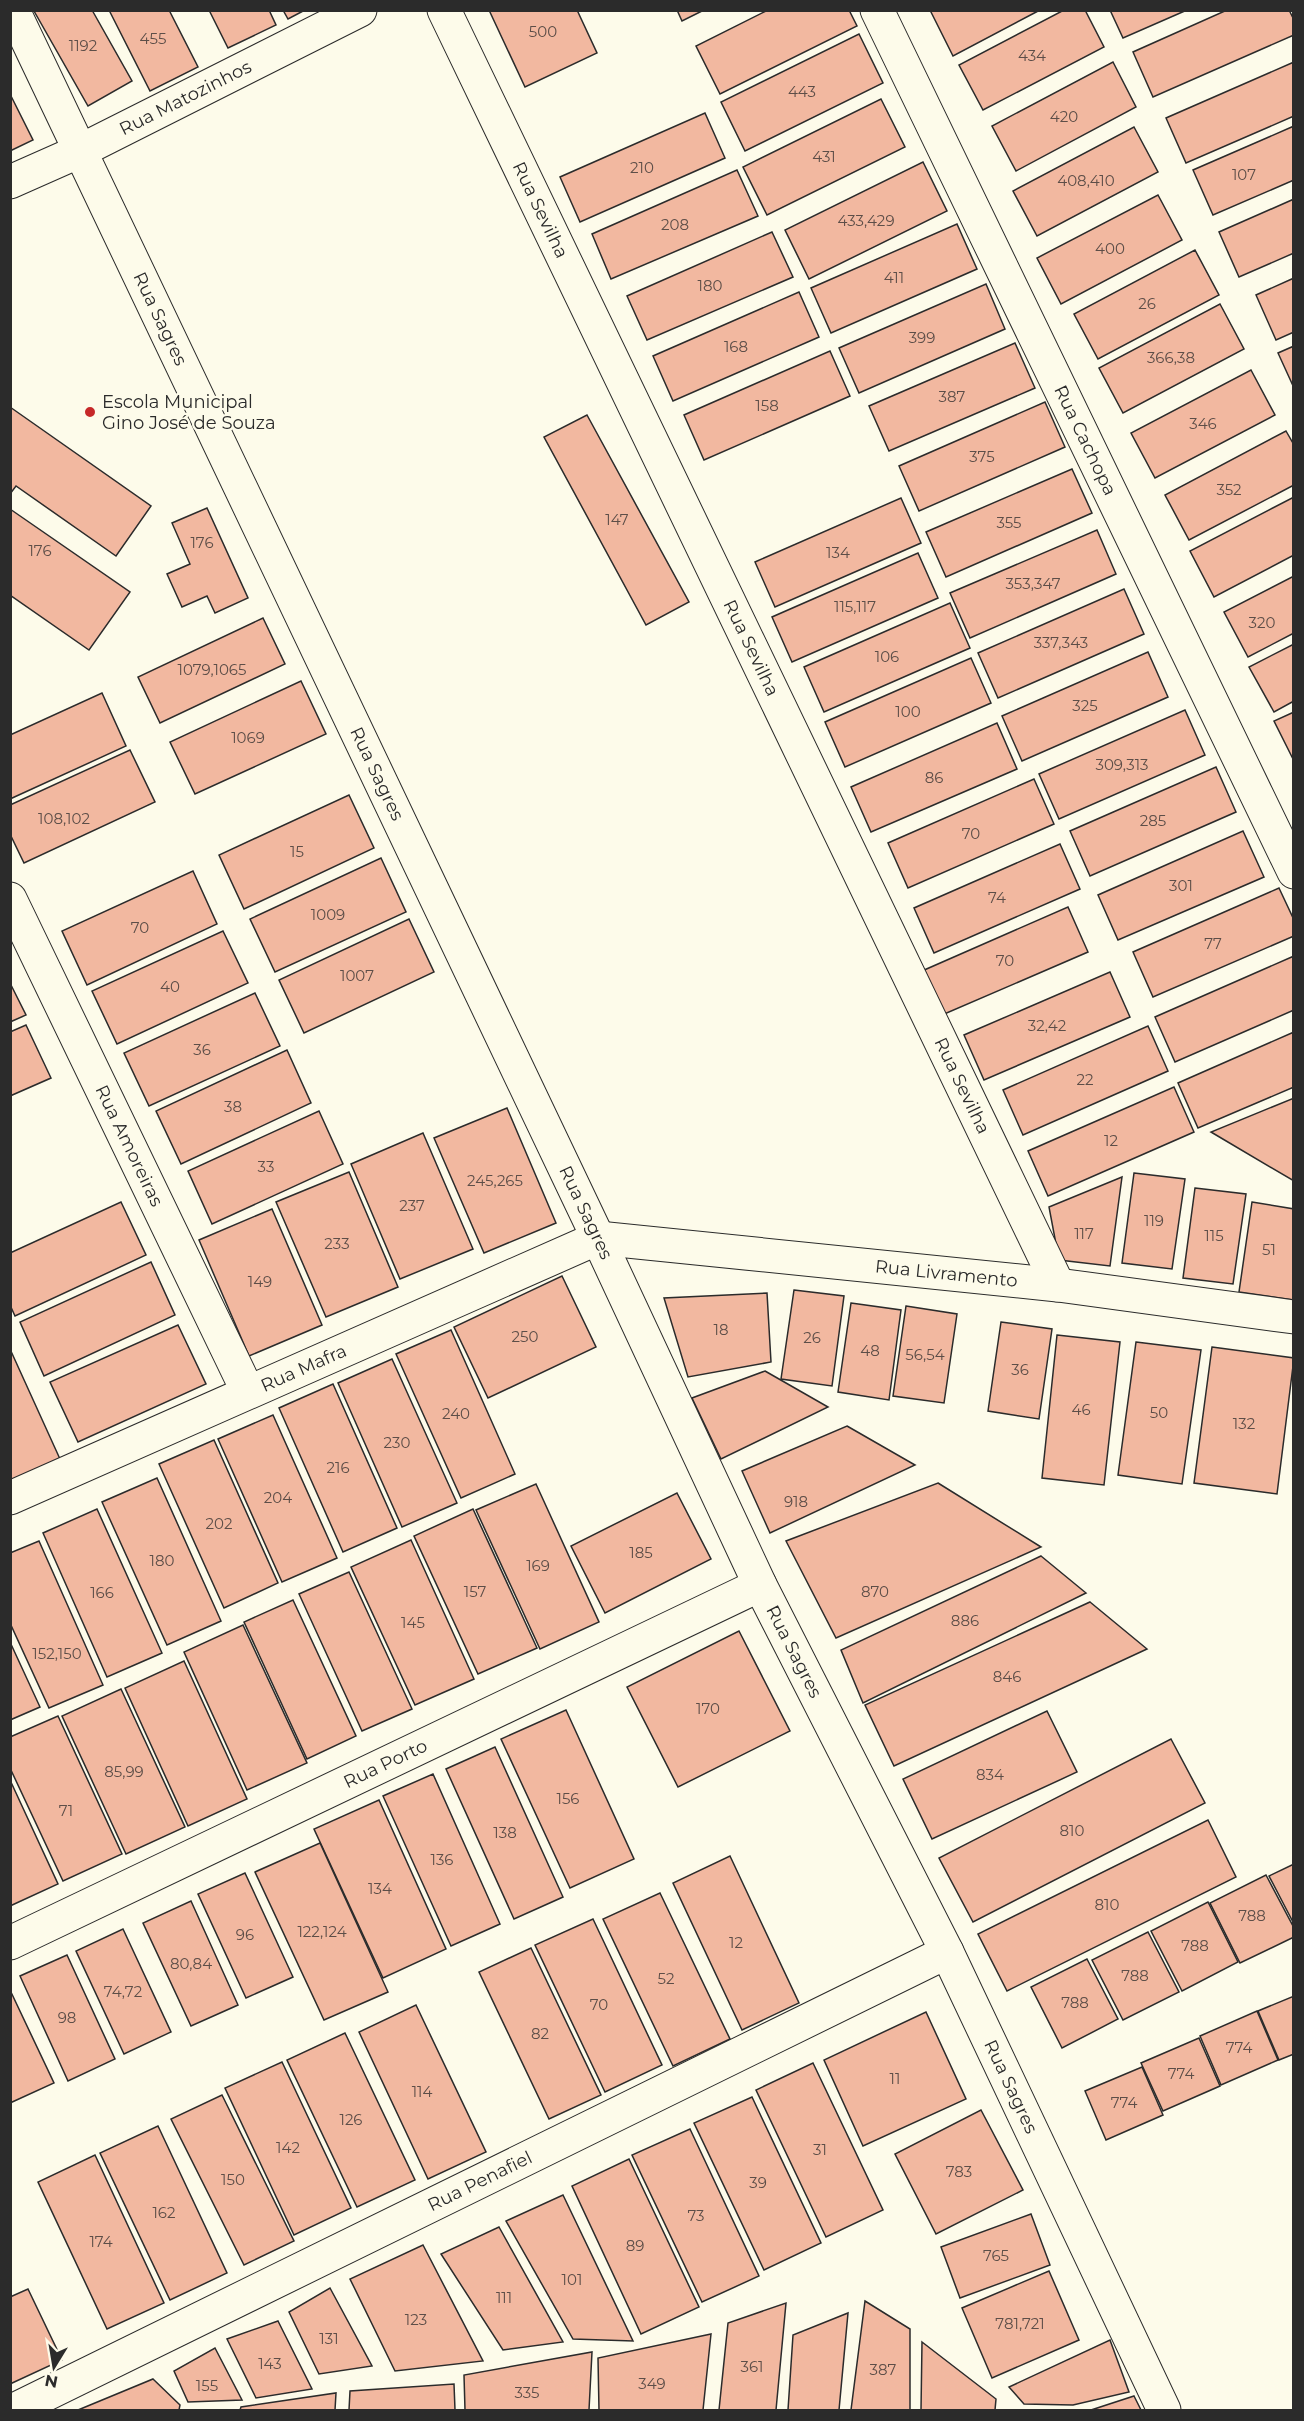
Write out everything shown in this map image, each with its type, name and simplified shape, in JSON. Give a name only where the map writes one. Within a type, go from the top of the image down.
[{"type":"street","name":"Rua Sagres","points":[[13,10],[598,1238],[760,1585],[947,1952],[1164,2410]]},
{"type":"street","name":"Rua Matozinhos","points":[[10,182],[80,151],[360,10]]},
{"type":"street","name":"Rua Sevilha","points":[[444,10],[1058,1285]]},
{"type":"street","name":"Rua Cachopa","points":[[877,10],[1284,825],[1293,872]]},
{"type":"street","name":"Rua Amoreiras","points":[[10,899],[248,1392]]},
{"type":"street","name":"Rua Livramento","points":[[598,1238],[1058,1285],[1293,1317]]},
{"type":"street","name":"Rua Mafra","points":[[10,1498],[598,1238]]},
{"type":"street","name":"Rua Porto","points":[[10,1943],[760,1585]]},
{"type":"street","name":"Rua Penafiel","points":[[14,2410],[947,1952]]},
{"type":"building","points":[[92,10],[132,81],[88,106],[34,11]]},
{"type":"building","points":[[109,10],[169,10],[198,67],[150,91]]},
{"type":"building","points":[[209,10],[269,10],[276,25],[228,48]]},
{"type":"building","points":[[283,10],[305,10],[288,19]]},
{"type":"building","points":[[489,10],[577,10],[597,53],[525,87]]},
{"type":"building","points":[[677,10],[704,10],[682,21]]},
{"type":"building","points":[[768,10],[849,10],[857,26],[720,94],[696,46]]},
{"type":"building","points":[[930,10],[1040,10],[953,56]]},
{"type":"building","points":[[1064,10],[1085,10],[1104,47],[983,110],[959,65]]},
{"type":"building","points":[[1110,10],[1187,10],[1123,38]]},
{"type":"building","points":[[1227,10],[1289,10],[1294,20],[1294,35],[1153,97],[1133,52]]},
{"type":"building","points":[[859,34],[883,83],[745,151],[721,102]]},
{"type":"building","points":[[1113,62],[1136,107],[1016,171],[992,126]]},
{"type":"building","points":[[1294,62],[1294,116],[1186,163],[1166,118]]},
{"type":"building","points":[[10,94],[33,140],[10,151]]},
{"type":"building","points":[[881,99],[905,147],[767,215],[743,167]]},
{"type":"building","points":[[705,113],[725,158],[580,222],[560,177]]},
{"type":"building","points":[[1294,126],[1294,180],[1213,215],[1193,170]]},
{"type":"building","points":[[1134,127],[1158,172],[1037,236],[1013,191]]},
{"type":"building","points":[[923,162],[947,211],[809,279],[785,230]]},
{"type":"building","points":[[737,170],[758,216],[611,279],[592,234]]},
{"type":"building","points":[[1158,195],[1182,240],[1061,304],[1037,258]]},
{"type":"building","points":[[1294,199],[1294,253],[1239,277],[1219,232]]},
{"type":"building","points":[[957,224],[977,269],[831,333],[811,288]]},
{"type":"building","points":[[772,232],[793,277],[647,340],[627,296]]},
{"type":"building","points":[[1195,250],[1219,295],[1098,359],[1074,314]]},
{"type":"building","points":[[1294,278],[1294,332],[1276,340],[1256,295]]},
{"type":"building","points":[[986,284],[1005,329],[859,393],[839,348]]},
{"type":"building","points":[[799,292],[819,337],[673,401],[653,356]]},
{"type":"building","points":[[1220,304],[1244,349],[1123,413],[1099,368]]},
{"type":"building","points":[[1015,343],[1035,388],[889,451],[869,406]]},
{"type":"building","points":[[1294,346],[1294,388],[1278,353]]},
{"type":"building","points":[[830,351],[850,396],[704,460],[684,415]]},
{"type":"building","points":[[1251,370],[1275,415],[1155,478],[1131,433]]},
{"type":"building","points":[[1045,402],[1065,447],[919,511],[899,466]]},
{"type":"building","points":[[10,407],[151,506],[116,556],[16,486],[10,494]]},
{"type":"building","points":[[587,415],[689,602],[646,625],[544,437]]},
{"type":"building","points":[[1286,431],[1294,445],[1294,485],[1189,540],[1165,495]]},
{"type":"building","points":[[1072,469],[1092,513],[946,577],[926,532]]},
{"type":"building","points":[[1294,497],[1294,555],[1214,597],[1190,551]]},
{"type":"building","points":[[901,498],[921,543],[775,607],[755,562]]},
{"type":"building","points":[[207,508],[248,598],[215,613],[207,596],[182,607],[167,574],[190,564],[172,523]]},
{"type":"building","points":[[10,509],[130,592],[89,650],[10,595]]},
{"type":"building","points":[[1097,530],[1116,574],[970,638],[950,593]]},
{"type":"building","points":[[918,553],[938,598],[792,662],[772,617]]},
{"type":"building","points":[[1294,576],[1294,633],[1248,657],[1224,612]]},
{"type":"building","points":[[1124,589],[1144,634],[998,698],[978,653]]},
{"type":"building","points":[[950,603],[970,648],[824,712],[804,667]]},
{"type":"building","points":[[263,618],[285,664],[160,723],[138,677]]},
{"type":"building","points":[[1294,644],[1294,701],[1274,712],[1249,667]]},
{"type":"building","points":[[1148,652],[1168,697],[1022,761],[1002,716]]},
{"type":"building","points":[[971,658],[991,703],[845,767],[825,722]]},
{"type":"building","points":[[301,681],[326,734],[195,794],[170,742]]},
{"type":"building","points":[[102,693],[126,746],[10,799],[10,735]]},
{"type":"building","points":[[1185,710],[1205,755],[1059,819],[1039,774]]},
{"type":"building","points":[[1294,712],[1294,761],[1274,721]]},
{"type":"building","points":[[997,723],[1017,769],[871,832],[851,787]]},
{"type":"building","points":[[130,750],[155,802],[24,863],[10,834],[10,805]]},
{"type":"building","points":[[1216,767],[1236,812],[1090,876],[1070,831]]},
{"type":"building","points":[[1034,779],[1054,824],[908,888],[888,843]]},
{"type":"building","points":[[349,795],[374,848],[244,909],[219,855]]},
{"type":"building","points":[[1243,831],[1264,877],[1118,940],[1098,895]]},
{"type":"building","points":[[1060,844],[1080,889],[934,953],[914,908]]},
{"type":"building","points":[[381,858],[406,912],[275,972],[250,919]]},
{"type":"building","points":[[193,871],[217,924],[87,985],[62,931]]},
{"type":"building","points":[[1279,888],[1294,920],[1294,936],[1153,997],[1133,952]]},
{"type":"building","points":[[1068,907],[1088,952],[942,1015],[922,971]]},
{"type":"building","points":[[409,919],[434,972],[304,1033],[279,980]]},
{"type":"building","points":[[223,931],[248,983],[117,1044],[92,991]]},
{"type":"building","points":[[1294,956],[1294,1010],[1175,1062],[1155,1017]]},
{"type":"building","points":[[1110,972],[1130,1017],[984,1080],[964,1035]]},
{"type":"building","points":[[10,983],[26,1015],[10,1022]]},
{"type":"building","points":[[255,993],[280,1046],[149,1106],[124,1053]]},
{"type":"building","points":[[26,1025],[51,1078],[10,1096],[10,1032]]},
{"type":"building","points":[[1148,1026],[1168,1071],[1023,1135],[1003,1090]]},
{"type":"building","points":[[1294,1032],[1294,1087],[1198,1128],[1178,1083]]},
{"type":"building","points":[[287,1050],[311,1103],[181,1164],[156,1111]]},
{"type":"building","points":[[1174,1087],[1194,1132],[1048,1196],[1028,1151]]},
{"type":"building","points":[[1294,1098],[1294,1181],[1211,1132]]},
{"type":"building","points":[[507,1108],[556,1223],[484,1253],[434,1138]]},
{"type":"building","points":[[319,1111],[343,1164],[212,1224],[188,1171]]},
{"type":"building","points":[[423,1133],[473,1249],[400,1279],[351,1164]]},
{"type":"building","points":[[349,1172],[398,1287],[326,1317],[276,1202]]},
{"type":"building","points":[[1134,1173],[1185,1179],[1172,1269],[1122,1263]]},
{"type":"building","points":[[1122,1177],[1110,1266],[1059,1260],[1049,1207]]},
{"type":"building","points":[[1195,1188],[1246,1194],[1233,1284],[1183,1278]]},
{"type":"building","points":[[121,1202],[146,1255],[15,1316],[10,1305],[10,1253]]},
{"type":"building","points":[[1252,1202],[1294,1209],[1294,1300],[1239,1292]]},
{"type":"building","points":[[272,1209],[322,1325],[249,1356],[199,1240]]},
{"type":"building","points":[[151,1262],[175,1315],[44,1376],[20,1322]]},
{"type":"building","points":[[562,1276],[596,1347],[488,1398],[454,1327]]},
{"type":"building","points":[[794,1290],[844,1296],[832,1386],[781,1379]]},
{"type":"building","points":[[767,1293],[771,1362],[688,1377],[664,1298]]},
{"type":"building","points":[[851,1303],[901,1310],[889,1400],[838,1392]]},
{"type":"building","points":[[906,1306],[957,1314],[944,1403],[893,1396]]},
{"type":"building","points":[[1001,1322],[1052,1329],[1039,1419],[988,1411]]},
{"type":"building","points":[[178,1325],[206,1384],[78,1442],[50,1382]]},
{"type":"building","points":[[451,1330],[515,1474],[461,1498],[396,1354]]},
{"type":"building","points":[[1057,1335],[1120,1342],[1104,1485],[1042,1478]]},
{"type":"building","points":[[1136,1342],[1201,1350],[1182,1484],[1118,1475]]},
{"type":"building","points":[[1212,1347],[1294,1358],[1277,1494],[1194,1483]]},
{"type":"building","points":[[10,1349],[60,1459],[10,1481]]},
{"type":"building","points":[[392,1359],[457,1503],[402,1527],[338,1383]]},
{"type":"building","points":[[765,1371],[828,1407],[721,1459],[692,1398]]},
{"type":"building","points":[[333,1384],[397,1528],[343,1552],[279,1408]]},
{"type":"building","points":[[273,1415],[337,1558],[282,1582],[218,1439]]},
{"type":"building","points":[[847,1426],[915,1465],[770,1533],[742,1471]]},
{"type":"building","points":[[214,1440],[278,1583],[224,1608],[159,1464]]},
{"type":"building","points":[[157,1478],[221,1621],[167,1645],[102,1502]]},
{"type":"building","points":[[938,1483],[1041,1547],[836,1638],[786,1541]]},
{"type":"building","points":[[536,1484],[599,1622],[540,1649],[476,1510]]},
{"type":"building","points":[[677,1493],[711,1559],[605,1613],[571,1546]]},
{"type":"building","points":[[97,1509],[162,1653],[107,1677],[43,1533]]},
{"type":"building","points":[[473,1509],[537,1648],[478,1674],[414,1536]]},
{"type":"building","points":[[411,1540],[474,1679],[415,1705],[351,1567]]},
{"type":"building","points":[[39,1541],[103,1685],[49,1708],[10,1623],[10,1553]]},
{"type":"building","points":[[1041,1556],[1086,1593],[863,1703],[841,1650]]},
{"type":"building","points":[[349,1572],[412,1709],[362,1731],[299,1594]]},
{"type":"building","points":[[293,1600],[356,1736],[307,1759],[244,1622]]},
{"type":"building","points":[[1090,1602],[1147,1649],[894,1766],[865,1705]]},
{"type":"building","points":[[243,1625],[307,1763],[247,1790],[184,1652]]},
{"type":"building","points":[[739,1631],[790,1731],[678,1787],[627,1687]]},
{"type":"building","points":[[10,1642],[40,1707],[10,1720]]},
{"type":"building","points":[[184,1661],[247,1799],[188,1826],[125,1688]]},
{"type":"building","points":[[121,1689],[185,1827],[126,1854],[62,1716]]},
{"type":"building","points":[[566,1710],[634,1859],[570,1888],[501,1739]]},
{"type":"building","points":[[1047,1711],[1077,1772],[932,1839],[903,1779]]},
{"type":"building","points":[[58,1716],[122,1854],[63,1881],[10,1768],[10,1737]]},
{"type":"building","points":[[1171,1739],[1205,1803],[973,1922],[939,1858]]},
{"type":"building","points":[[495,1747],[563,1897],[514,1919],[446,1769]]},
{"type":"building","points":[[433,1774],[500,1924],[451,1946],[383,1796]]},
{"type":"building","points":[[10,1780],[58,1884],[10,1906]]},
{"type":"building","points":[[379,1800],[446,1949],[383,1978],[314,1829]]},
{"type":"building","points":[[1208,1820],[1236,1877],[1007,1991],[978,1934]]},
{"type":"building","points":[[320,1843],[388,1992],[324,2020],[255,1872]]},
{"type":"building","points":[[730,1856],[799,2003],[742,2030],[673,1883]]},
{"type":"building","points":[[1294,1864],[1294,1924],[1269,1876]]},
{"type":"building","points":[[245,1873],[293,1977],[246,1998],[198,1894]]},
{"type":"building","points":[[1266,1875],[1294,1928],[1294,1937],[1240,1963],[1210,1903]]},
{"type":"building","points":[[660,1893],[730,2039],[673,2066],[603,1919]]},
{"type":"building","points":[[191,1901],[238,2005],[191,2026],[143,1923]]},
{"type":"building","points":[[1208,1902],[1238,1962],[1182,1991],[1151,1931]]},
{"type":"building","points":[[593,1919],[662,2065],[605,2092],[535,1945]]},
{"type":"building","points":[[123,1929],[171,2032],[124,2054],[76,1951]]},
{"type":"building","points":[[1148,1932],[1179,1992],[1123,2020],[1092,1960]]},
{"type":"building","points":[[531,1948],[601,2095],[549,2119],[479,1972]]},
{"type":"building","points":[[67,1955],[115,2059],[68,2081],[20,1976]]},
{"type":"building","points":[[1087,1959],[1118,2019],[1062,2048],[1031,1987]]},
{"type":"building","points":[[10,1990],[54,2083],[10,2103]]},
{"type":"building","points":[[1294,1996],[1294,2054],[1279,2060],[1258,2011]]},
{"type":"building","points":[[416,2005],[486,2152],[428,2179],[359,2032]]},
{"type":"building","points":[[1257,2011],[1278,2060],[1221,2085],[1200,2036]]},
{"type":"building","points":[[926,2012],[966,2099],[863,2146],[824,2060]]},
{"type":"building","points":[[345,2033],[415,2180],[357,2207],[287,2060]]},
{"type":"building","points":[[1199,2038],[1220,2086],[1163,2111],[1141,2063]]},
{"type":"building","points":[[282,2062],[351,2208],[294,2235],[225,2088]]},
{"type":"building","points":[[813,2063],[883,2210],[826,2237],[756,2090]]},
{"type":"building","points":[[1142,2067],[1163,2115],[1106,2140],[1085,2091]]},
{"type":"building","points":[[222,2095],[294,2241],[244,2265],[171,2119]]},
{"type":"building","points":[[752,2097],[821,2243],[764,2270],[694,2123]]},
{"type":"building","points":[[981,2110],[1023,2190],[936,2234],[895,2154]]},
{"type":"building","points":[[158,2126],[227,2273],[170,2300],[100,2153]]},
{"type":"building","points":[[690,2129],[759,2276],[702,2302],[632,2155]]},
{"type":"building","points":[[95,2155],[164,2303],[107,2329],[38,2182]]},
{"type":"building","points":[[629,2159],[699,2307],[641,2334],[572,2186]]},
{"type":"building","points":[[563,2195],[633,2341],[573,2339],[506,2221]]},
{"type":"building","points":[[1031,2214],[1050,2265],[960,2298],[941,2247]]},
{"type":"building","points":[[499,2227],[563,2342],[503,2350],[441,2254]]},
{"type":"building","points":[[423,2245],[483,2361],[395,2371],[350,2279]]},
{"type":"building","points":[[1049,2271],[1079,2340],[992,2378],[962,2308]]},
{"type":"building","points":[[330,2288],[372,2366],[319,2374],[289,2312]]},
{"type":"building","points":[[28,2289],[62,2360],[10,2384],[10,2297]]},
{"type":"building","points":[[865,2301],[910,2329],[910,2410],[851,2410]]},
{"type":"building","points":[[786,2303],[776,2410],[719,2410],[728,2323]]},
{"type":"building","points":[[848,2313],[839,2410],[788,2410],[793,2335]]},
{"type":"building","points":[[278,2321],[312,2389],[256,2398],[227,2339]]},
{"type":"building","points":[[711,2334],[703,2410],[599,2410],[598,2358]]},
{"type":"building","points":[[1110,2340],[1129,2392],[1073,2405],[1024,2404],[1009,2387]]},
{"type":"building","points":[[922,2342],[996,2399],[995,2410],[921,2410]]},
{"type":"building","points":[[215,2348],[242,2400],[188,2402],[174,2371]]},
{"type":"building","points":[[592,2352],[589,2410],[465,2410],[464,2375]]},
{"type":"building","points":[[153,2379],[180,2405],[179,2410],[78,2410]]},
{"type":"building","points":[[454,2384],[455,2410],[349,2410],[350,2391]]},
{"type":"building","points":[[336,2393],[335,2410],[240,2410],[241,2407]]},
{"type":"building","points":[[1134,2396],[1141,2410],[1091,2410]]},
{"type":"place","name":"Escola Municipal Gino José de Souza","points":[[90,412]]}]
